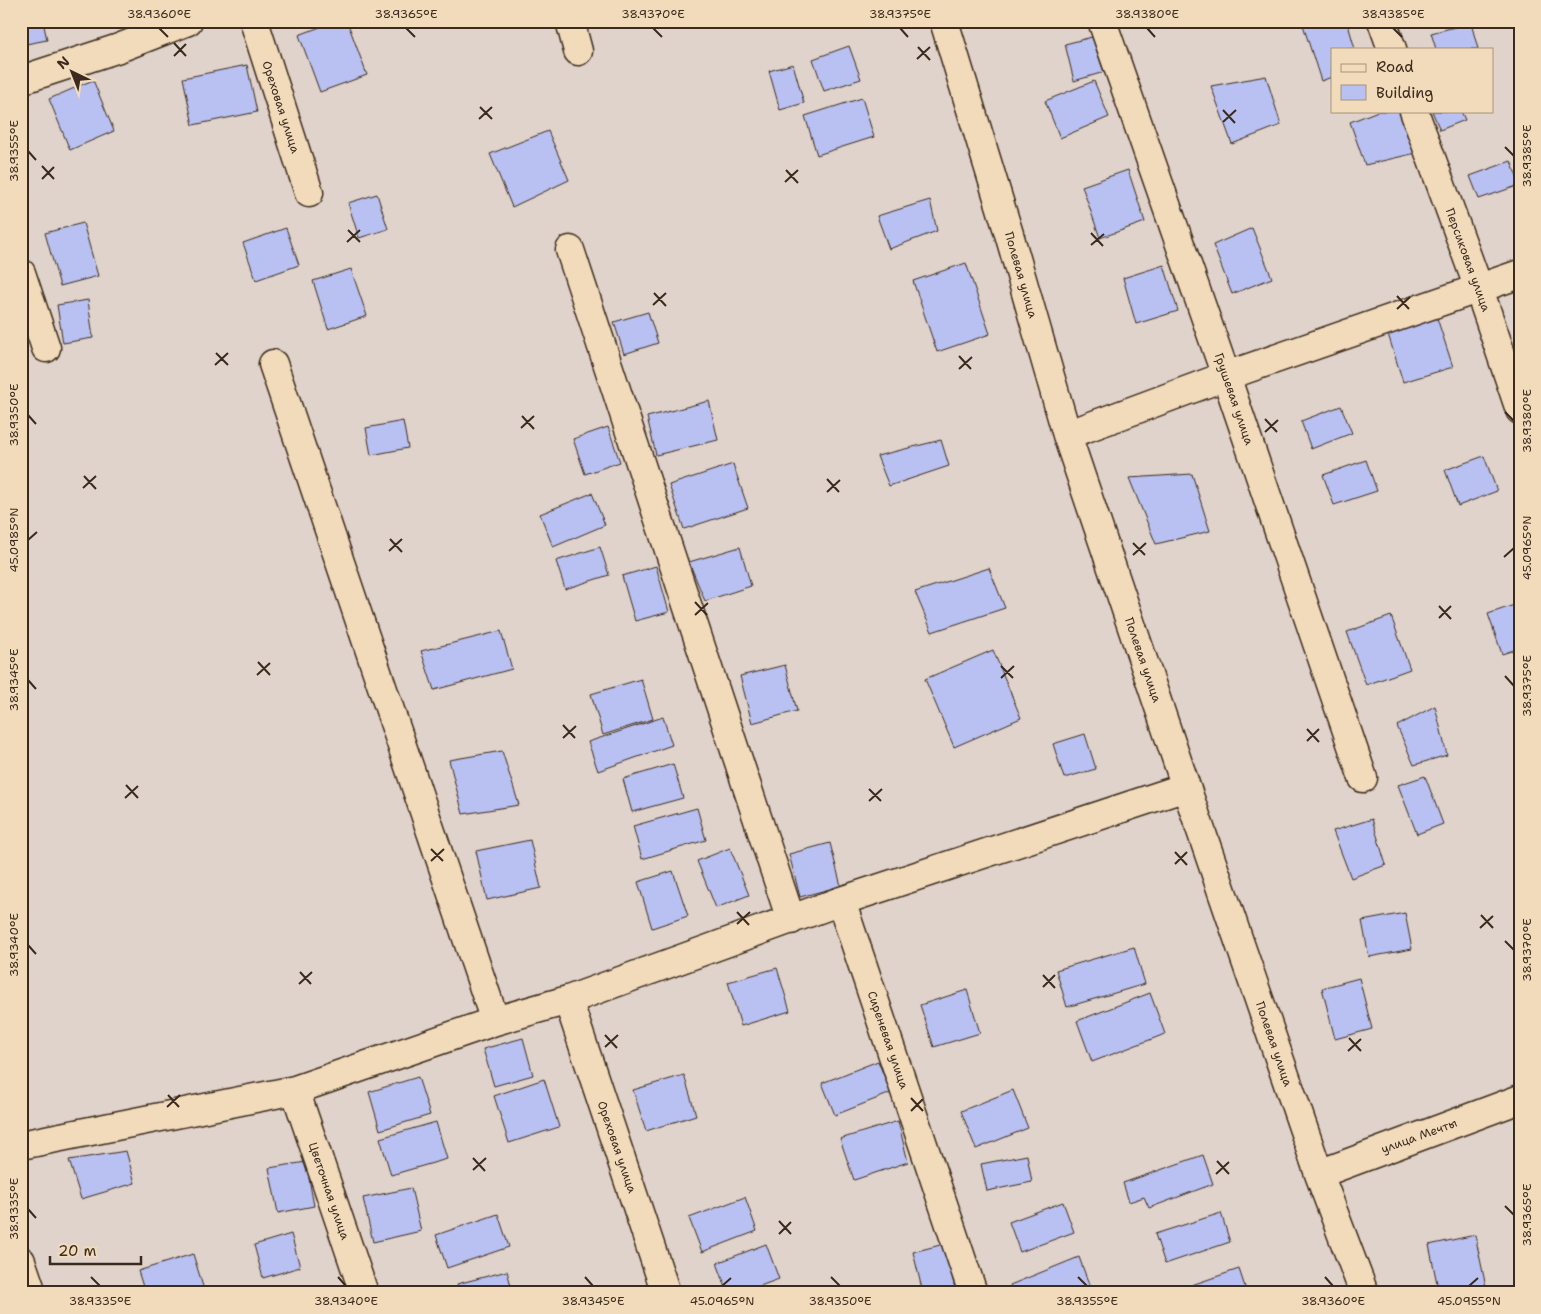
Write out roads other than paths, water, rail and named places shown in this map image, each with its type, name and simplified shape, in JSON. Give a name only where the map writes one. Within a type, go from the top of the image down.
[{"type":"street","points":[[21,80],[119,48],[188,21]]},
{"type":"street","name":"Ореховая улица","points":[[254,21],[309,193]]},
{"type":"street","points":[[570,21],[578,51]]},
{"type":"street","name":"Полевая улица","points":[[944,21],[1012,243],[1067,435],[1319,1174],[1364,1293]]},
{"type":"street","name":"Грушевая улица","points":[[1102,21],[1226,376],[1363,778]]},
{"type":"street","points":[[1382,21],[1392,48]]},
{"type":"street","name":"Персиковая улица","points":[[1414,112],[1520,410]]},
{"type":"street","points":[[570,250],[791,920]]},
{"type":"street","points":[[21,273],[46,348]]},
{"type":"street","points":[[1067,435],[1226,376],[1479,290],[1520,274]]},
{"type":"street","points":[[273,364],[495,1021]]},
{"type":"street","points":[[21,1145],[295,1090],[495,1021],[568,1000],[841,901],[1186,787]]},
{"type":"street","name":"Сиреневая улица","points":[[841,901],[973,1293]]},
{"type":"street","name":"Ореховая улица","points":[[568,1000],[666,1293]]},
{"type":"street","name":"Цветочная улица","points":[[295,1090],[364,1293]]},
{"type":"street","name":"улица Мечты","points":[[1319,1174],[1520,1099]]},
{"type":"street","points":[[21,1261],[32,1293]]}]
